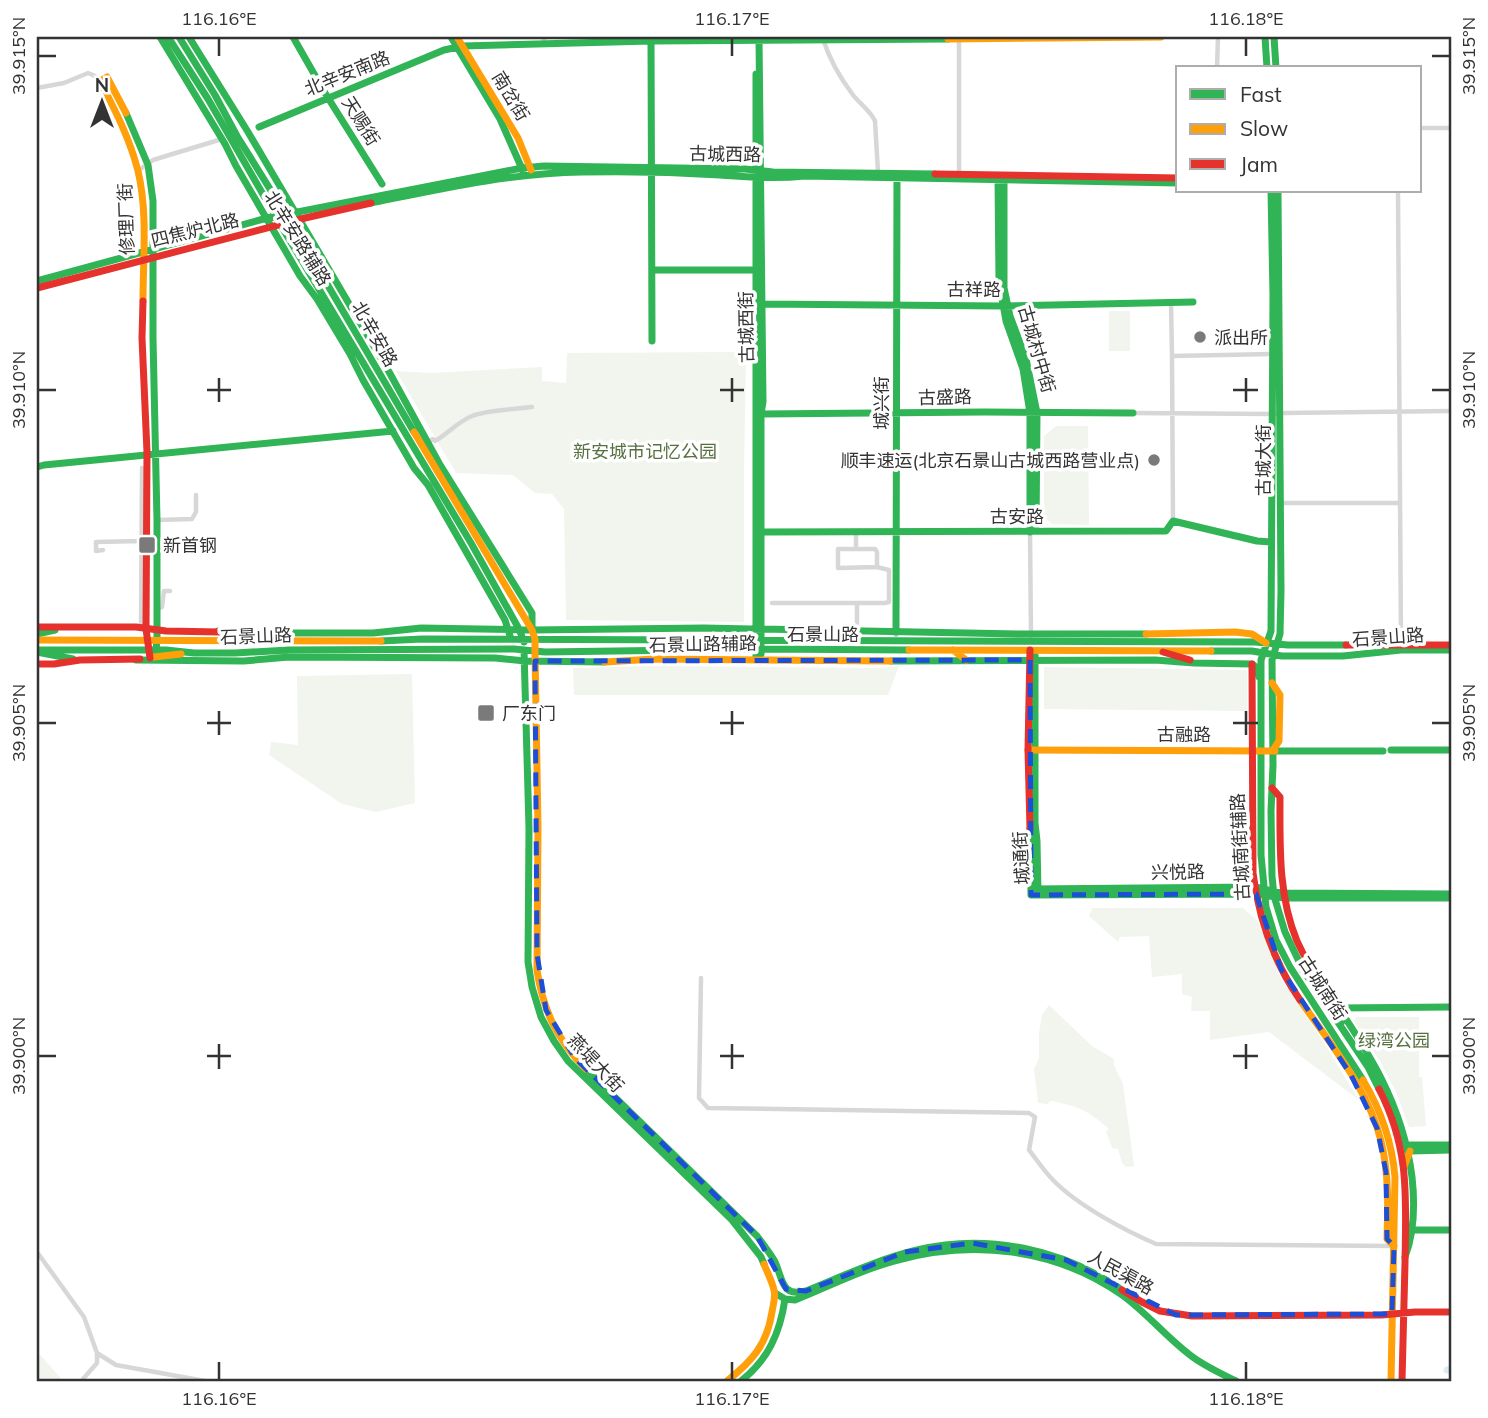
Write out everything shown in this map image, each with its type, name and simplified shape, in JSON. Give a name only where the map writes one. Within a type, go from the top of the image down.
[{"type":"main road","name":"北辛安路辅路","points":[[160,37],[267,218],[276,226],[306,285],[350,354],[414,468],[428,485],[456,533],[509,629],[511,639]]},
{"type":"main road","name":"北辛安路","points":[[173,37],[276,216],[276,226],[341,324],[451,510],[519,629],[524,650]]},
{"type":"main road","name":"北辛安路","points":[[173,37],[215,95],[237,136],[292,217],[338,303],[354,321],[440,477],[533,635],[535,651]]},
{"type":"main road","name":"北辛安路辅路","points":[[189,37],[247,132],[292,217],[333,279],[354,321],[388,370],[439,463],[532,612],[533,635]]},
{"type":"main road","name":"天赐街","points":[[293,37],[382,184]]},
{"type":"main road","name":"南岔街","points":[[451,37],[460,46],[518,138],[527,171]]},
{"type":"main road","name":"南岔街","points":[[457,37],[460,46]]},
{"type":"main road","name":"北辛安南路","points":[[259,127],[460,46],[544,40],[1161,37]]},
{"type":"main road","points":[[1265,37],[1267,66]]},
{"type":"main road","points":[[1274,37],[1276,66]]},
{"type":"main road","name":"古城西街","points":[[757,38],[758,304]]},
{"type":"main road","points":[[651,39],[652,341]]},
{"type":"main road","name":"修理厂街","points":[[152,654],[144,628],[147,454],[142,338],[144,210],[139,170],[126,131],[100,81],[107,77],[132,125],[148,165],[153,201],[158,520],[156,609]]},
{"type":"main road","points":[[216,114],[222,139]]},
{"type":"main road","name":"古城西路","points":[[276,216],[292,217],[527,171],[759,174],[878,172],[897,176],[959,174],[1001,177]]},
{"type":"main road","name":"古城西街","points":[[758,659],[759,414],[763,402],[755,270],[759,174]]},
{"type":"main road","name":"古城西路","points":[[759,174],[787,179],[805,176],[897,176],[1176,180]]},
{"type":"main road","name":"城兴街","points":[[896,632],[897,176]]},
{"type":"main road","name":"古城村中街","points":[[1001,177],[1005,306],[1027,359],[1033,413],[1033,531]]},
{"type":"main road","name":"古城大街","points":[[1271,192],[1272,354],[1279,503],[1280,634],[1273,655]]},
{"type":"main road","name":"古城大街","points":[[1266,643],[1271,631],[1278,192]]},
{"type":"main road","name":"四焦炉北路","points":[[37,288],[276,216]]},
{"type":"main road","name":"古城西路","points":[[276,226],[292,217]]},
{"type":"main road","name":"四焦炉北路","points":[[153,253],[276,226]]},
{"type":"main road","name":"四焦炉北路","points":[[37,281],[143,256]]},
{"type":"main road","points":[[653,270],[755,270]]},
{"type":"main road","points":[[333,279],[338,303]]},
{"type":"main road","name":"古祥路","points":[[758,304],[1005,306],[1193,302]]},
{"type":"main road","points":[[341,324],[350,354]]},
{"type":"main road","name":"古盛路","points":[[759,414],[1133,413]]},
{"type":"main road","points":[[37,467],[393,431]]},
{"type":"main road","points":[[439,463],[440,477]]},
{"type":"main road","points":[[451,510],[456,533]]},
{"type":"main road","points":[[1173,521],[1271,542]]},
{"type":"main road","name":"古安路","points":[[759,532],[1166,531],[1173,521]]},
{"type":"main road","points":[[152,654],[157,641],[156,609]]},
{"type":"main road","points":[[37,627],[218,631],[259,640]]},
{"type":"main road","points":[[37,634],[57,629],[88,627]]},
{"type":"main road","name":"石景山路辅路","points":[[218,631],[373,633],[421,628],[519,629],[533,635],[704,628],[896,632],[1032,644]]},
{"type":"main road","points":[[606,631],[638,640]]},
{"type":"main road","points":[[857,632],[904,642]]},
{"type":"main road","points":[[351,633],[380,641]]},
{"type":"main road","name":"石景山路","points":[[37,640],[380,641],[523,639],[533,635],[638,640],[1451,645]]},
{"type":"main road","name":"古城南街","points":[[1266,643],[1261,660],[1257,750],[1259,891],[1286,961],[1355,1064],[1377,1105],[1392,1152],[1396,1219],[1391,1381]]},
{"type":"main road","name":"石景山路","points":[[37,651],[152,654],[302,650],[953,650],[1032,644],[1161,652],[1252,652],[1282,656],[1343,656],[1401,650],[1451,650]]},
{"type":"main road","name":"城通街","points":[[1032,644],[1036,891]]},
{"type":"main road","name":"燕堤大街","points":[[524,650],[529,828],[528,962],[541,1017],[568,1061],[732,1220],[761,1256],[775,1293]]},
{"type":"main road","points":[[953,650],[965,660]]},
{"type":"main road","points":[[37,651],[80,660]]},
{"type":"main road","name":"燕堤大街","points":[[535,651],[537,971],[547,1010],[559,1036],[575,1058],[757,1236],[778,1268],[786,1289]]},
{"type":"main road","points":[[1161,652],[1206,663]]},
{"type":"main road","name":"石景山路","points":[[37,664],[80,660],[136,660],[152,654]]},
{"type":"main road","name":"古城南街","points":[[1273,655],[1274,893],[1291,947],[1303,970],[1368,1067],[1385,1100],[1398,1139],[1404,1167],[1406,1199],[1402,1381]]},
{"type":"main road","name":"石景山路辅路","points":[[136,660],[244,660],[289,657],[517,659],[525,662],[623,662],[654,659],[835,662],[1032,659],[1252,664]]},
{"type":"main road","points":[[1252,664],[1261,680]]},
{"type":"main road","points":[[1252,664],[1257,750]]},
{"type":"main road","name":"古融路","points":[[1032,750],[1451,750]]},
{"type":"main road","name":"古城南街辅路","points":[[1272,788],[1280,797],[1280,853],[1284,896],[1294,935],[1314,973],[1377,1066],[1390,1092],[1409,1148],[1414,1194],[1413,1230],[1404,1259]]},
{"type":"main road","name":"兴悦路","points":[[1036,891],[1259,891],[1284,896],[1451,896]]},
{"type":"main road","points":[[1324,1002],[1338,1008],[1451,1007]]},
{"type":"main road","points":[[1338,1008],[1341,1027]]},
{"type":"main road","points":[[1398,1139],[1409,1148],[1451,1147]]},
{"type":"main road","points":[[1404,1167],[1409,1148]]},
{"type":"main road","points":[[1413,1230],[1451,1230]]},
{"type":"main road","name":"人民渠路","points":[[786,1289],[800,1292],[905,1252],[972,1243],[1024,1248],[1066,1260],[1093,1272],[1154,1308],[1176,1315],[1321,1316],[1451,1312]]},
{"type":"main road","name":"人民渠路","points":[[785,1299],[794,1300],[891,1261],[926,1252],[964,1248],[1014,1251],[1056,1261],[1078,1269],[1105,1284],[1135,1305],[1190,1355],[1236,1381]]},
{"type":"main road","points":[[775,1293],[785,1299],[779,1329],[757,1368],[736,1379],[756,1353],[769,1325],[775,1293]]},
{"type":"street","points":[[1217,66],[1218,37]]},
{"type":"street","points":[[822,38],[849,90],[872,114],[875,121],[878,172]]},
{"type":"street","points":[[959,39],[959,174]]},
{"type":"street","points":[[37,88],[64,83],[88,74],[100,81]]},
{"type":"street","points":[[237,136],[259,127]]},
{"type":"street","points":[[1422,128],[1451,128]]},
{"type":"street","points":[[139,170],[153,160],[222,139]]},
{"type":"street","points":[[1398,192],[1401,645]]},
{"type":"street","points":[[1171,303],[1173,521]]},
{"type":"street","points":[[1172,356],[1272,354]]},
{"type":"street","points":[[428,442],[439,440],[452,427],[475,414],[532,407]]},
{"type":"street","points":[[1133,413],[1451,411]]},
{"type":"street","points":[[142,468],[144,628]]},
{"type":"street","points":[[158,520],[192,519],[196,512],[196,495]]},
{"type":"street","points":[[1279,503],[1399,503]]},
{"type":"street","points":[[1032,644],[1033,531]]},
{"type":"street","points":[[856,533],[856,549]]},
{"type":"street","points":[[103,551],[96,551],[96,542],[142,541]]},
{"type":"street","points":[[772,603],[889,602],[889,570],[877,567],[838,568],[838,549],[875,549],[877,567]]},
{"type":"street","points":[[156,609],[162,607],[163,591],[170,591]]},
{"type":"street","points":[[857,603],[857,632]]},
{"type":"street","points":[[701,978],[699,1098],[708,1108],[1030,1113],[1035,1117],[1030,1150],[1052,1180],[1073,1198],[1135,1235],[1156,1244],[1394,1246]]},
{"type":"street","points":[[37,1252],[84,1317],[97,1353],[97,1363],[83,1378]]},
{"type":"street","points":[[97,1353],[116,1365],[205,1381]]},
{"type":"highlighted area","points":[[1030,660],[1031,895],[1256,894],[1281,969],[1351,1075],[1377,1128],[1386,1172],[1387,1239],[1394,1246],[1392,1314],[1176,1315],[1066,1260],[972,1243],[905,1252],[806,1291],[786,1289],[757,1236],[575,1058],[546,1010],[537,954],[535,661]]},
{"type":"green space","points":[[1109,311],[1130,311],[1130,351],[1109,351]]},
{"type":"green space","name":"新安城市记忆公园","points":[[746,352],[744,622],[566,620],[564,509],[552,494],[535,493],[513,475],[456,473],[396,371],[431,373],[542,367],[542,381],[566,383],[567,353]]},
{"type":"green space","points":[[1056,426],[1088,426],[1089,525],[1052,524],[1044,517],[1044,436]]},
{"type":"green space","points":[[899,666],[888,695],[574,695],[573,668]]},
{"type":"green space","points":[[1044,667],[1247,670],[1247,711],[1044,709]]},
{"type":"green space","points":[[412,674],[415,803],[376,812],[342,804],[269,755],[271,742],[298,745],[297,676]]},
{"type":"green space","points":[[1092,908],[1243,908],[1258,921],[1280,977],[1359,1100],[1269,1032],[1210,1040],[1210,1011],[1191,1011],[1192,997],[1182,994],[1182,974],[1152,977],[1149,936],[1120,937],[1118,942],[1089,916]]},
{"type":"green space","points":[[1049,1005],[1092,1046],[1114,1059],[1123,1084],[1134,1166],[1126,1167],[1122,1163],[1118,1149],[1112,1148],[1106,1131],[1109,1129],[1089,1113],[1052,1101],[1048,1104],[1038,1103],[1034,1069],[1039,1058],[1042,1015]]},
{"type":"green space","name":"绿湾公园","points":[[1356,1017],[1419,1017],[1419,1077],[1422,1077],[1426,1126],[1409,1127],[1396,1092],[1381,1063],[1354,1021]]},
{"type":"green space","points":[[37,1351],[63,1381],[37,1381]]},
{"type":"traffic: fast","points":[[160,37],[300,276],[350,354],[414,468],[428,485],[505,620],[511,639]]},
{"type":"traffic: fast","points":[[168,37],[208,99],[471,543],[524,642]]},
{"type":"traffic: fast","points":[[179,37],[414,432]]},
{"type":"traffic: fast","points":[[189,37],[388,370],[439,463],[532,613],[532,629]]},
{"type":"traffic: fast","points":[[293,37],[382,184]]},
{"type":"traffic: fast","points":[[451,37],[500,119],[523,171]]},
{"type":"traffic: fast","points":[[1265,37],[1267,66]]},
{"type":"traffic: fast","points":[[1274,37],[1276,66]]},
{"type":"traffic: fast","points":[[651,38],[652,341]]},
{"type":"traffic: fast","points":[[759,38],[763,402],[761,654]]},
{"type":"traffic: fast","points":[[259,127],[444,50],[463,46],[651,41],[948,39]]},
{"type":"traffic: fast","points":[[756,74],[756,659]]},
{"type":"traffic: fast","points":[[126,113],[148,165],[153,201],[157,520],[155,657]]},
{"type":"traffic: fast","points":[[37,281],[267,218],[522,168],[544,166],[935,174]]},
{"type":"traffic: fast","points":[[371,203],[502,179],[582,172],[1176,183]]},
{"type":"traffic: fast","points":[[896,633],[897,175]]},
{"type":"traffic: fast","points":[[998,177],[999,282],[1006,321],[1023,369],[1030,413],[1030,532]]},
{"type":"traffic: fast","points":[[1004,178],[1004,288],[1010,316],[1026,359],[1037,413],[1036,531]]},
{"type":"traffic: fast","points":[[1271,192],[1271,631],[1261,660],[1261,855],[1266,907],[1276,940],[1290,967],[1363,1080]]},
{"type":"traffic: fast","points":[[1278,192],[1281,591],[1280,634],[1272,660],[1271,811],[1274,896],[1285,932],[1303,970],[1368,1067],[1379,1089]]},
{"type":"traffic: fast","points":[[653,270],[755,270]]},
{"type":"traffic: fast","points":[[757,304],[1002,306],[1193,302]]},
{"type":"traffic: fast","points":[[758,414],[1133,413]]},
{"type":"traffic: fast","points":[[37,467],[393,431]]},
{"type":"traffic: fast","points":[[758,532],[1166,531],[1173,521],[1271,542]]},
{"type":"traffic: fast","points":[[218,631],[373,633],[421,628],[704,628],[1146,634]]},
{"type":"traffic: fast","points":[[37,634],[55,630]]},
{"type":"traffic: fast","points":[[381,641],[1255,642],[1346,645]]},
{"type":"traffic: fast","points":[[37,650],[166,650],[194,653],[514,649],[545,652],[909,650]]},
{"type":"traffic: fast","points":[[524,650],[529,828],[528,962],[541,1017],[568,1061],[732,1220],[764,1264]]},
{"type":"traffic: fast","points":[[1211,651],[1252,651],[1282,656],[1343,656],[1401,650],[1451,650]]},
{"type":"traffic: fast","points":[[37,652],[73,659]]},
{"type":"traffic: fast","points":[[1035,655],[1035,823],[1038,893]]},
{"type":"traffic: fast","points":[[136,660],[244,661],[289,657],[495,658],[605,662]]},
{"type":"traffic: fast","points":[[891,661],[1155,660],[1252,664],[1259,677]]},
{"type":"traffic: fast","points":[[1391,750],[1451,750]]},
{"type":"traffic: fast","points":[[1275,751],[1383,751]]},
{"type":"traffic: fast","points":[[1030,829],[1031,895],[1256,894],[1284,898],[1451,898]]},
{"type":"traffic: fast","points":[[1031,889],[1255,887],[1283,893],[1451,894]]},
{"type":"traffic: fast","points":[[1328,992],[1382,1079],[1401,1126],[1414,1197],[1412,1227],[1405,1257]]},
{"type":"traffic: fast","points":[[1324,1002],[1338,1008],[1341,1023]]},
{"type":"traffic: fast","points":[[1338,1008],[1451,1007]]},
{"type":"traffic: fast","points":[[586,1069],[757,1236],[791,1292],[806,1291],[861,1268],[917,1250],[971,1243],[1024,1248],[1049,1255],[1075,1264],[1122,1290]]},
{"type":"traffic: fast","points":[[1408,1145],[1451,1145]]},
{"type":"traffic: fast","points":[[1410,1151],[1451,1150]]},
{"type":"traffic: fast","points":[[1413,1230],[1451,1230]]},
{"type":"traffic: fast","points":[[775,1293],[785,1299],[795,1300],[869,1269],[923,1254],[953,1250],[1012,1252],[1041,1258],[1096,1279],[1131,1302],[1195,1359],[1236,1381]]},
{"type":"traffic: fast","points":[[741,1381],[759,1364],[771,1345],[780,1323],[785,1299]]},
{"type":"traffic: slow","points":[[457,37],[518,138],[531,170]]},
{"type":"traffic: slow","points":[[948,39],[1161,37]]},
{"type":"traffic: slow","points":[[126,113],[107,77],[100,81],[117,114],[138,171],[144,219],[143,301]]},
{"type":"traffic: slow","points":[[414,432],[532,630],[535,651]]},
{"type":"traffic: slow","points":[[1146,634],[1235,632],[1252,634],[1266,643]]},
{"type":"traffic: slow","points":[[37,640],[381,641]]},
{"type":"traffic: slow","points":[[909,650],[1211,651]]},
{"type":"traffic: slow","points":[[953,650],[966,660]]},
{"type":"traffic: slow","points":[[535,651],[537,970],[543,998],[553,1024],[567,1047],[586,1069]]},
{"type":"traffic: slow","points":[[154,657],[181,654]]},
{"type":"traffic: slow","points":[[605,662],[654,659],[891,661]]},
{"type":"traffic: slow","points":[[1272,683],[1280,695],[1279,741],[1273,750]]},
{"type":"traffic: slow","points":[[1028,750],[1275,751]]},
{"type":"traffic: slow","points":[[1300,1000],[1347,1067],[1375,1122],[1385,1165],[1387,1239],[1394,1246]]},
{"type":"traffic: slow","points":[[1363,1080],[1385,1127],[1395,1177],[1391,1381]]},
{"type":"traffic: slow","points":[[1404,1167],[1410,1151]]},
{"type":"traffic: slow","points":[[727,1381],[757,1351],[770,1324],[775,1293],[764,1264]]},
{"type":"traffic: jam","points":[[935,174],[1176,178]]},
{"type":"traffic: jam","points":[[37,288],[371,203]]},
{"type":"traffic: jam","points":[[143,301],[147,452],[146,629],[150,658]]},
{"type":"traffic: jam","points":[[37,627],[136,627],[166,631],[220,632]]},
{"type":"traffic: jam","points":[[1346,645],[1451,645]]},
{"type":"traffic: jam","points":[[1030,650],[1030,829]]},
{"type":"traffic: jam","points":[[1163,652],[1190,660]]},
{"type":"traffic: jam","points":[[37,664],[140,659]]},
{"type":"traffic: jam","points":[[1252,664],[1253,873],[1259,907],[1269,939],[1282,970],[1300,1000]]},
{"type":"traffic: jam","points":[[1272,788],[1280,797],[1281,870],[1286,906],[1297,941],[1328,992]]},
{"type":"traffic: jam","points":[[1379,1089],[1396,1132],[1404,1174],[1406,1217],[1402,1381]]},
{"type":"traffic: jam","points":[[1122,1290],[1160,1311],[1192,1316],[1451,1312]]},
{"type":"place","name":"派出所","points":[[1200,337]]},
{"type":"place","name":"顺丰速运(北京石景山古城西路营业点)","points":[[1154,460]]},
{"type":"place","name":"新首钢","points":[[147,545]]},
{"type":"place","name":"厂东门","points":[[486,713]]}]
